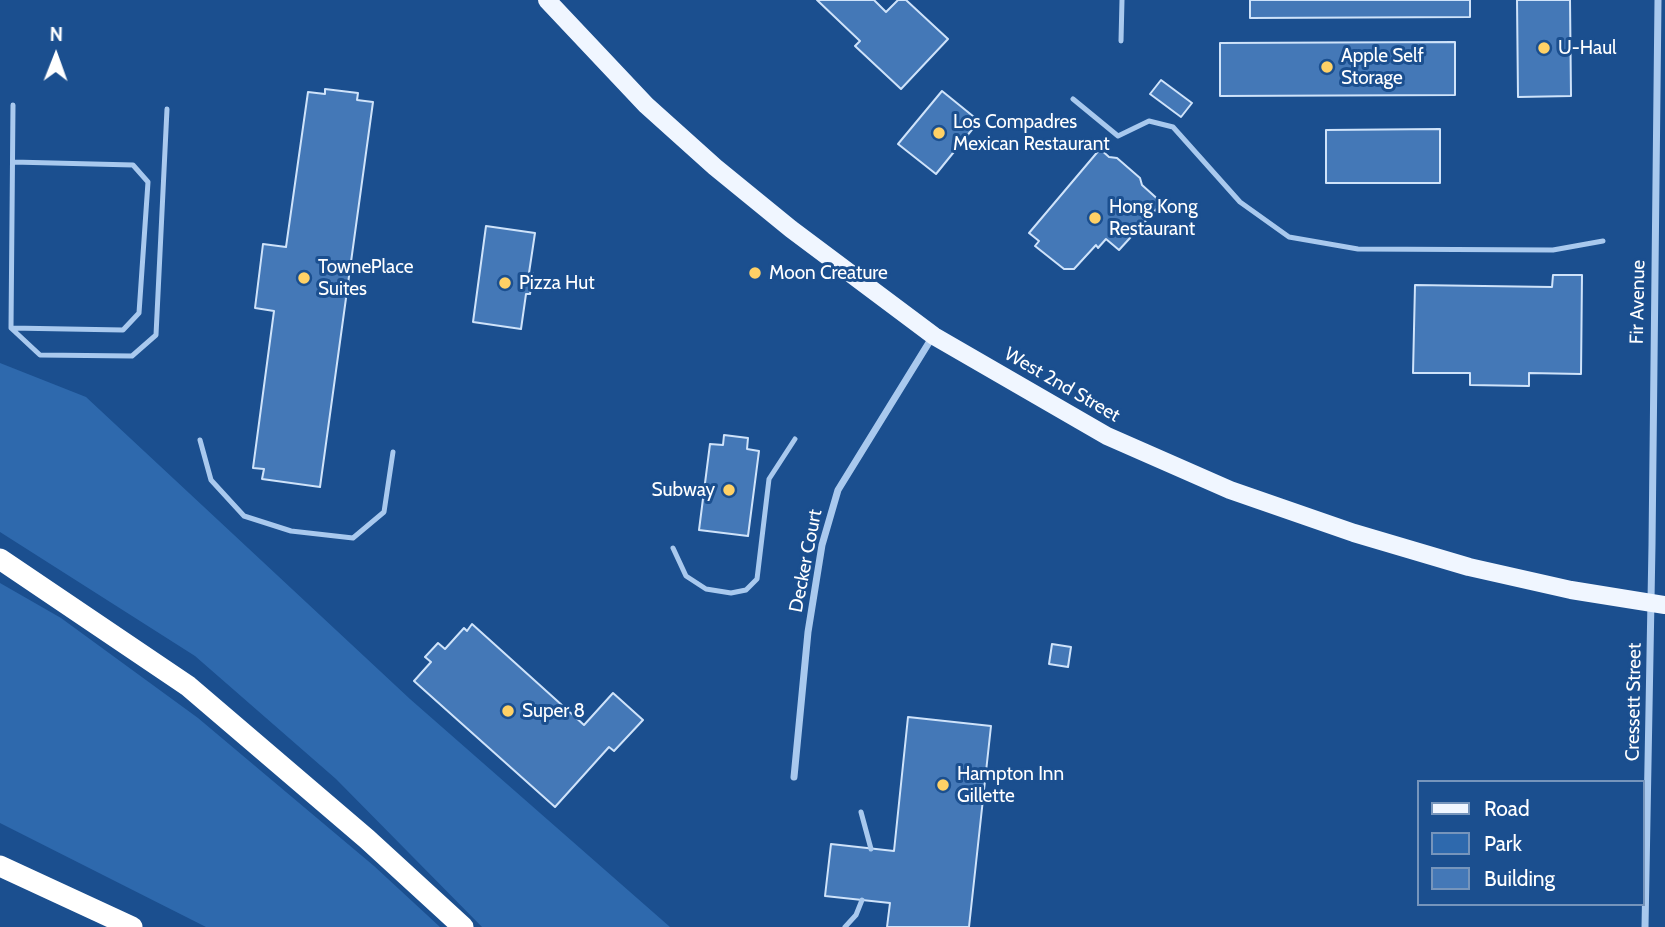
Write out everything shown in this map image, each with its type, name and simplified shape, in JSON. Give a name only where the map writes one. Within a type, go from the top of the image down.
[{"type":"highway","points":[[0,559],[188,686],[367,839],[463,927]]},
{"type":"highway","points":[[0,866],[132,927]]},
{"type":"main road","name":"West 2nd Street","points":[[547,0],[646,105],[715,167],[791,229],[934,336],[1107,436],[1230,490],[1354,533],[1469,567],[1570,590],[1658,605]]},
{"type":"street","name":"Fir Avenue","points":[[1658,0],[1658,605]]},
{"type":"street","name":"Decker Court","points":[[794,777],[808,632],[822,545],[838,490],[934,336]]},
{"type":"street","name":"Cressett Street","points":[[1645,927],[1658,605]]},
{"type":"lane","points":[[1121,41],[1122,0]]},
{"type":"lane","points":[[1073,99],[1118,136],[1149,121],[1173,127],[1240,202],[1289,237],[1358,249],[1553,250],[1603,241]]},
{"type":"lane","points":[[13,104],[11,328],[40,355],[132,356],[156,335],[167,109]]},
{"type":"lane","points":[[11,328],[123,330],[139,313],[148,182],[133,165],[13,162]]},
{"type":"lane","points":[[673,548],[686,576],[706,589],[731,593],[746,590],[757,579],[769,479],[794,439]]},
{"type":"lane","points":[[200,440],[211,480],[244,516],[291,531],[353,538],[384,512],[393,452]]},
{"type":"lane","points":[[861,813],[872,849]]},
{"type":"lane","points":[[845,927],[856,915],[862,900]]},
{"type":"green space","points":[[0,363],[86,397],[410,699],[670,927],[482,927],[336,779],[195,656],[0,532]]},
{"type":"green space","points":[[0,583],[61,618],[198,718],[374,866],[440,927],[206,927],[0,823]]},
{"type":"building","points":[[817,0],[874,0],[886,12],[898,0],[906,0],[948,39],[901,89],[855,46],[860,41]]},
{"type":"building","points":[[1250,0],[1470,0],[1470,17],[1250,18]]},
{"type":"building","name":"U-Haul","points":[[1517,0],[1570,0],[1571,96],[1518,97]]},
{"type":"building","points":[[1455,42],[1455,95],[1220,96],[1220,43]]},
{"type":"building","points":[[1161,80],[1192,103],[1181,117],[1150,94]]},
{"type":"building","name":"TownePlace Suites","points":[[325,89],[358,93],[357,100],[373,102],[320,487],[262,479],[264,469],[253,468],[274,311],[255,308],[263,244],[286,247],[308,92],[325,94]]},
{"type":"building","name":"Los Compadres Mexican Restaurant","points":[[942,91],[979,121],[936,174],[898,144]]},
{"type":"building","points":[[1440,129],[1440,183],[1326,183],[1326,130]]},
{"type":"building","name":"Hong Kong Restaurant","points":[[1100,149],[1109,157],[1117,158],[1140,178],[1142,185],[1162,203],[1119,250],[1106,239],[1098,248],[1096,245],[1074,269],[1064,269],[1035,246],[1039,241],[1029,233]]},
{"type":"building","name":"Pizza Hut","points":[[486,226],[535,233],[529,273],[533,273],[530,294],[526,294],[521,329],[473,322]]},
{"type":"building","points":[[1553,275],[1582,275],[1581,374],[1529,373],[1529,386],[1470,385],[1470,373],[1413,373],[1415,285],[1552,287]]},
{"type":"building","name":"Subway","points":[[724,435],[748,438],[747,449],[759,451],[748,536],[699,530],[710,444],[723,445]]},
{"type":"building","name":"Super 8","points":[[472,624],[584,725],[613,693],[643,720],[614,751],[609,747],[555,807],[414,681],[431,662],[425,657],[438,643],[445,649],[464,628],[467,631]]},
{"type":"building","points":[[1052,644],[1071,647],[1068,667],[1049,664]]},
{"type":"building","name":"Hampton Inn Gillette","points":[[908,717],[991,726],[969,927],[887,927],[890,903],[825,896],[831,844],[894,851]]},
{"type":"place","name":"U-Haul","points":[[1544,48]]},
{"type":"place","name":"Apple Self Storage","points":[[1327,67]]},
{"type":"place","name":"Los Compadres Mexican Restaurant","points":[[939,133]]},
{"type":"place","name":"Hong Kong Restaurant","points":[[1095,218]]},
{"type":"place","name":"Moon Creature","points":[[755,273]]},
{"type":"place","name":"TownePlace Suites","points":[[304,278]]},
{"type":"place","name":"Pizza Hut","points":[[505,283]]},
{"type":"place","name":"Subway","points":[[729,490]]},
{"type":"place","name":"Super 8","points":[[508,711]]},
{"type":"place","name":"Hampton Inn Gillette","points":[[943,785]]}]
